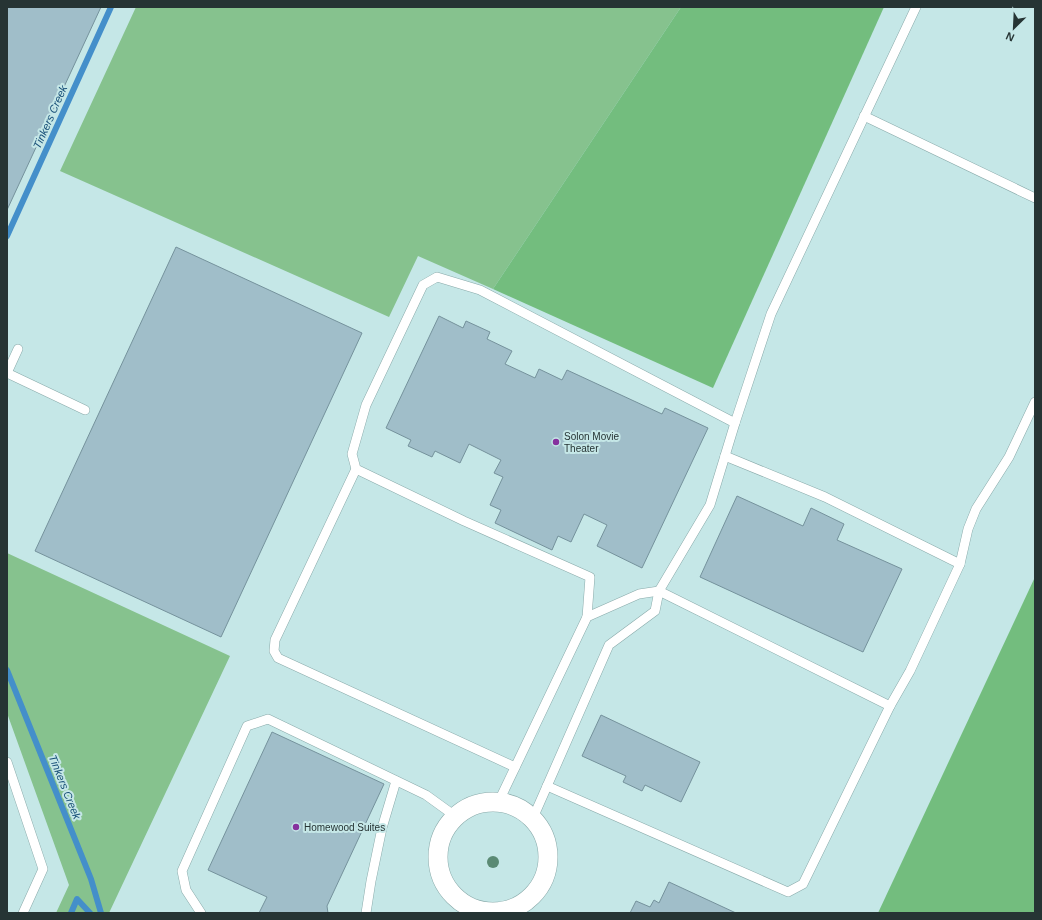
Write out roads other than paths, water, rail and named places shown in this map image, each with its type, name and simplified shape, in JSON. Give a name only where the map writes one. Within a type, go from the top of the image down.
[{"type":"street","points":[[481,802],[499,802],[517,806],[533,818],[544,833],[549,852],[547,870],[540,888],[527,902],[510,910],[491,913],[471,911],[457,900],[445,886],[439,870],[437,852],[442,835],[455,816],[464,809],[481,802]]},
{"type":"lane","points":[[533,818],[609,645],[655,610],[659,591],[710,505],[771,314],[916,7]]},
{"type":"lane","points":[[864,116],[1035,198]]},
{"type":"lane","points":[[515,767],[278,658],[274,651],[275,640],[356,469],[352,454],[366,406],[423,285],[437,277],[480,290],[735,423]]},
{"type":"lane","points":[[18,349],[7,373],[85,410]]},
{"type":"lane","points":[[547,786],[788,892],[803,884],[890,706],[910,672],[960,564],[968,529],[976,509],[1009,457],[1035,402]]},
{"type":"lane","points":[[725,456],[825,498],[960,564]]},
{"type":"lane","points":[[356,469],[464,521],[590,577],[586,618],[499,802]]},
{"type":"lane","points":[[586,618],[640,594],[659,591],[890,706]]},
{"type":"lane","points":[[201,913],[186,890],[182,871],[247,726],[268,719],[426,795],[455,816]]},
{"type":"lane","points":[[7,762],[43,869],[23,913]]},
{"type":"lane","points":[[366,913],[382,828],[396,781]]},
{"type":"waterway","name":"Tinkers Creek","points":[[7,236],[111,7]]},
{"type":"waterway","name":"Tinkers Creek","points":[[7,670],[91,879],[101,913]]},
{"type":"waterway","name":"Tinkers Creek","points":[[71,913],[77,899],[90,913]]},
{"type":"place","name":"Solon Movie Theater","points":[[556,442]]},
{"type":"place","name":"Homewood Suites","points":[[296,827]]}]
